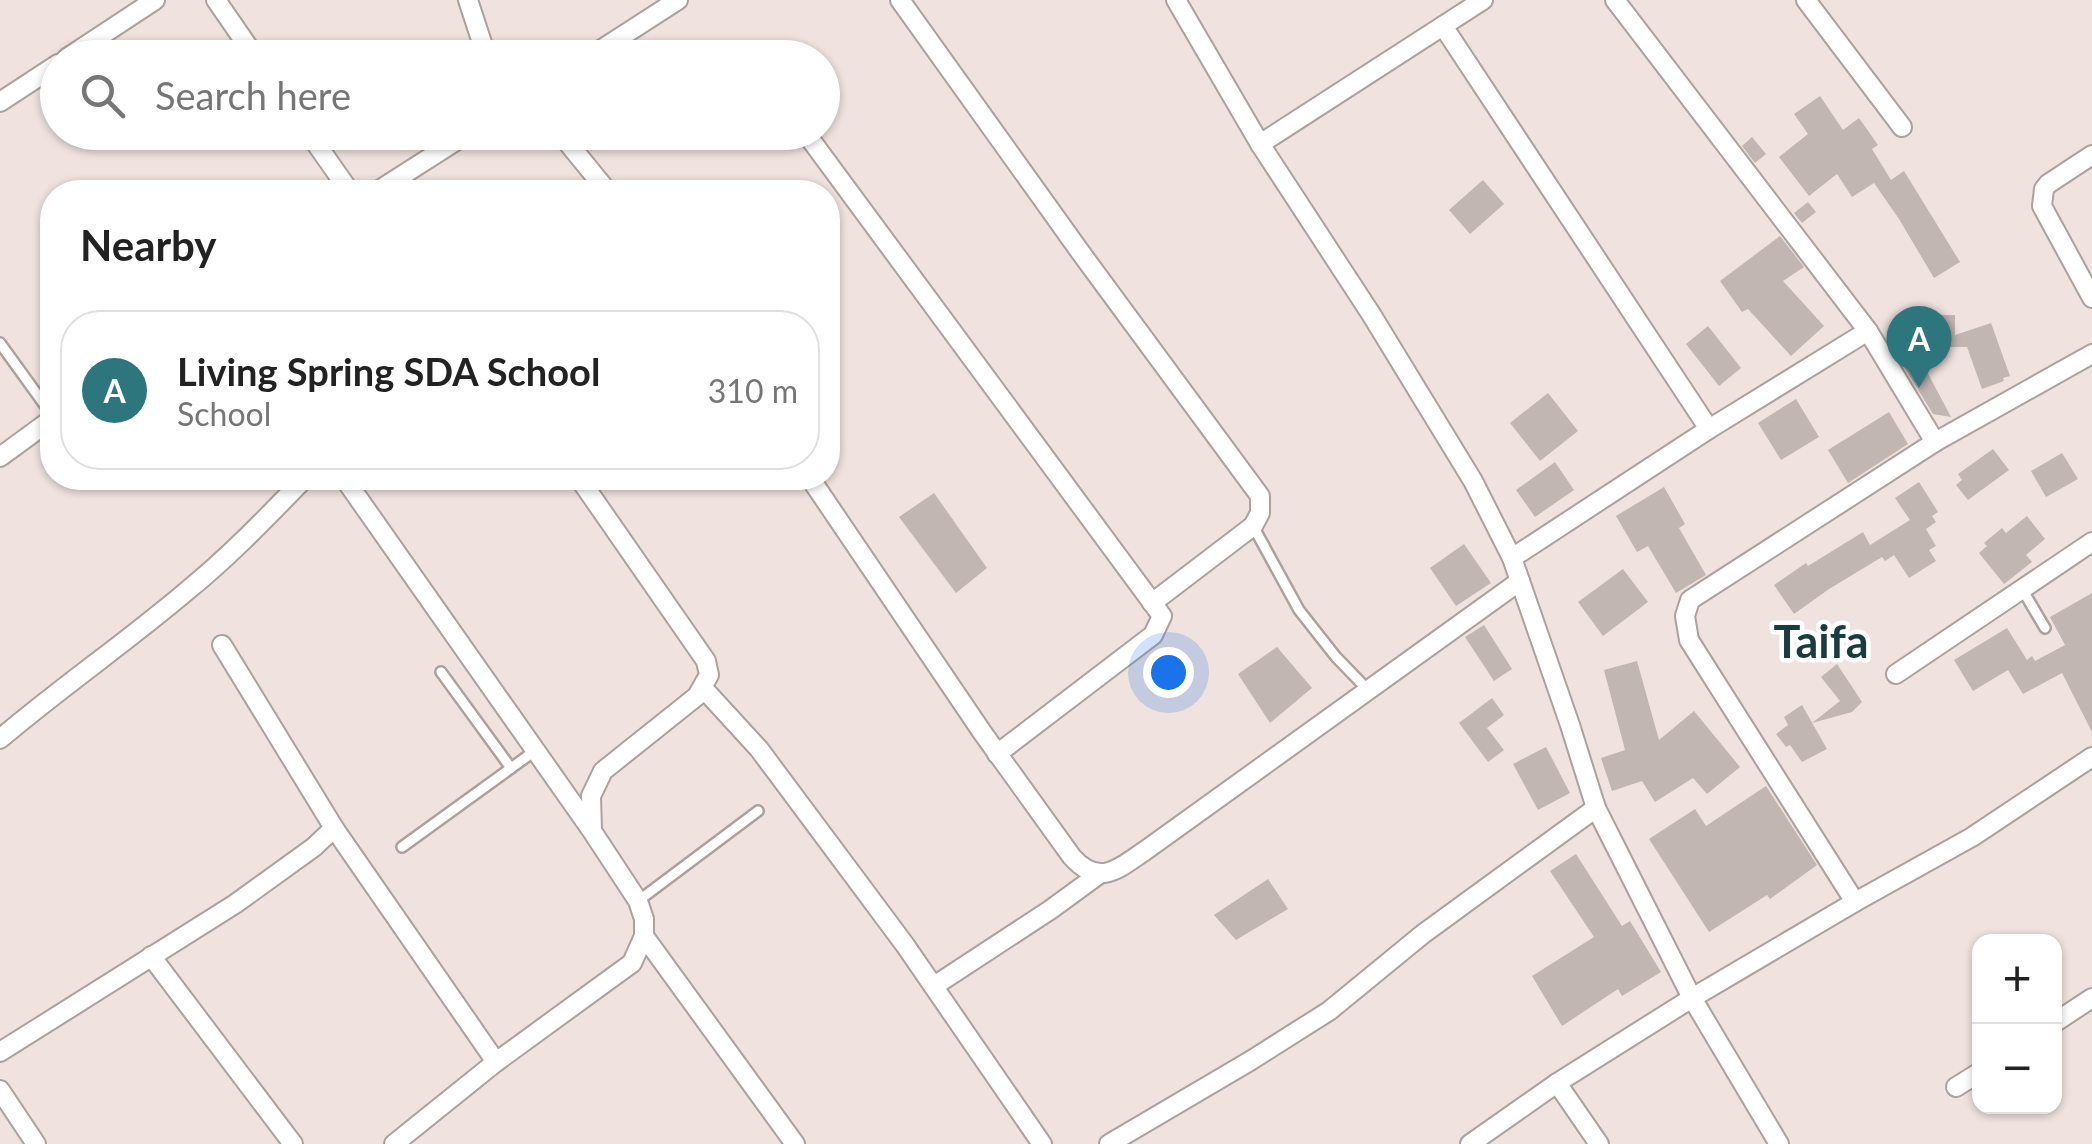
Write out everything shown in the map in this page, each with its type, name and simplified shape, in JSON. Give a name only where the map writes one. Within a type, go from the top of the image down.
[{"type":"street","points":[[94,40],[155,0]]},
{"type":"street","points":[[216,0],[244,40]]},
{"type":"street","points":[[468,0],[480,40]]},
{"type":"street","points":[[616,40],[678,0]]},
{"type":"street","points":[[900,0],[1260,496],[1260,513],[1253,526],[1152,602]]},
{"type":"street","points":[[1176,0],[1260,144],[1473,480],[1512,558],[1596,808],[1692,998],[1779,1144]]},
{"type":"street","points":[[1260,144],[1484,0]]},
{"type":"street","points":[[1615,0],[1868,331],[1935,442]]},
{"type":"street","points":[[1806,0],[1902,126]]},
{"type":"street","points":[[1443,26],[1709,429]]},
{"type":"street","points":[[0,102],[40,76]]},
{"type":"street","points":[[321,150],[342,180]]},
{"type":"street","points":[[396,180],[442,150]]},
{"type":"street","points":[[574,150],[598,180]]},
{"type":"street","points":[[818,150],[1162,616],[1154,634],[998,754]]},
{"type":"street","points":[[2092,155],[2044,188],[2042,206],[2092,298]]},
{"type":"street","points":[[1512,558],[1868,331]]},
{"type":"street","points":[[1856,902],[1689,640],[1684,616],[1690,600],[1935,442],[2092,354]]},
{"type":"street","points":[[0,458],[40,426]]},
{"type":"street","points":[[0,739],[189,590],[293,490]]},
{"type":"street","points":[[352,490],[592,830],[644,918],[644,936],[632,963],[496,1062],[394,1144]]},
{"type":"street","points":[[587,490],[706,661],[706,682],[697,696],[603,771],[591,796],[592,830]]},
{"type":"street","points":[[818,490],[1072,858],[1098,875]]},
{"type":"street","points":[[1896,674],[2092,542]]},
{"type":"street","points":[[934,986],[1098,875],[1146,850],[1520,581]]},
{"type":"street","points":[[222,646],[334,828],[496,1062]]},
{"type":"street","points":[[706,682],[934,986],[1042,1144]]},
{"type":"street","points":[[1470,1144],[1557,1083],[1692,998],[1972,838],[2092,757]]},
{"type":"street","points":[[1110,1144],[1330,1011],[1424,934],[1596,808]]},
{"type":"street","points":[[0,1052],[235,904],[334,828]]},
{"type":"street","points":[[644,936],[795,1144]]},
{"type":"street","points":[[152,956],[293,1144]]},
{"type":"street","points":[[2062,1018],[2092,998]]},
{"type":"street","points":[[1956,1087],[1972,1077]]},
{"type":"street","points":[[1557,1083],[1599,1144]]},
{"type":"street","points":[[0,1090],[36,1144]]},
{"type":"lane","points":[[0,343],[40,400]]},
{"type":"lane","points":[[1253,526],[1299,610],[1368,690]]},
{"type":"lane","points":[[2022,589],[2046,628]]},
{"type":"lane","points":[[441,672],[511,768]]},
{"type":"lane","points":[[402,847],[536,750]]},
{"type":"lane","points":[[638,902],[758,811]]},
{"type":"building","points":[[1820,96],[1843,130],[1859,118],[1878,145],[1872,149],[1891,180],[1904,171],[1960,262],[1934,278],[1874,183],[1852,197],[1837,174],[1809,196],[1779,157],[1808,134],[1794,114]]},
{"type":"building","points":[[1752,137],[1766,154],[1755,163],[1742,146]]},
{"type":"building","points":[[1483,180],[1504,204],[1470,234],[1449,210]]},
{"type":"building","points":[[1808,202],[1816,212],[1802,223],[1794,213]]},
{"type":"building","points":[[1780,236],[1804,267],[1783,281],[1824,326],[1791,356],[1748,309],[1742,312],[1720,281]]},
{"type":"building","points":[[1907,315],[1955,315],[1955,335],[1991,323],[2010,376],[1982,389],[1967,347],[1907,347]]},
{"type":"building","points":[[1708,326],[1741,368],[1719,386],[1686,344]]},
{"type":"building","points":[[1916,351],[1951,417],[1933,414],[1900,360]]},
{"type":"building","points":[[1548,393],[1578,431],[1540,461],[1510,423]]},
{"type":"building","points":[[1796,399],[1819,437],[1781,460],[1758,423]]},
{"type":"building","points":[[1889,412],[1908,444],[1848,483],[1828,450]]},
{"type":"building","points":[[1993,449],[2009,470],[1968,500],[1956,485],[1962,480],[1958,474]]},
{"type":"building","points":[[2062,453],[2078,479],[2046,497],[2031,471]]},
{"type":"building","points":[[1555,462],[1574,490],[1535,517],[1516,490]]},
{"type":"building","points":[[1919,482],[1938,512],[1932,516],[1936,522],[1926,529],[1936,546],[1929,550],[1936,561],[1909,578],[1894,555],[1885,561],[1882,557],[1794,614],[1774,585],[1863,532],[1870,545],[1910,520],[1895,498]]},
{"type":"building","points":[[1664,487],[1685,524],[1679,528],[1706,575],[1676,593],[1648,546],[1637,552],[1616,516]]},
{"type":"building","points":[[934,493],[987,568],[956,593],[899,517]]},
{"type":"building","points":[[2027,516],[2045,539],[2026,555],[2032,562],[2004,584],[1979,553],[1987,546],[1984,543],[2002,528],[2006,533]]},
{"type":"building","points":[[1464,544],[1491,583],[1456,606],[1430,568]]},
{"type":"building","points":[[1623,569],[1648,602],[1603,636],[1578,602]]},
{"type":"building","points":[[2092,593],[2092,732],[2062,673],[2023,694],[2008,670],[1973,691],[1954,660],[2007,628],[2027,660],[2032,656],[2035,661],[2065,645],[2050,617]]},
{"type":"building","points":[[1484,625],[1512,669],[1494,681],[1465,637]]},
{"type":"building","points":[[1277,647],[1312,688],[1270,723],[1238,674]]},
{"type":"building","points":[[1637,661],[1659,740],[1694,711],[1740,767],[1707,794],[1693,778],[1655,802],[1642,781],[1612,791],[1601,758],[1625,750],[1604,670]]},
{"type":"building","points":[[1837,664],[1862,702],[1852,712],[1812,723],[1840,701],[1821,677]]},
{"type":"building","points":[[1492,698],[1504,715],[1487,728],[1504,750],[1488,762],[1459,723]]},
{"type":"building","points":[[1802,705],[1827,749],[1802,762],[1776,734],[1788,725],[1784,717]]},
{"type":"building","points":[[1546,747],[1570,793],[1538,810],[1513,764]]},
{"type":"building","points":[[1766,786],[1817,865],[1770,899],[1767,895],[1709,932],[1649,839],[1695,809],[1706,826]]},
{"type":"building","points":[[1576,854],[1622,926],[1630,921],[1661,972],[1622,996],[1618,989],[1562,1026],[1532,976],[1594,937],[1550,871]]},
{"type":"building","points":[[1268,879],[1288,909],[1236,940],[1214,915]]},
{"type":"place","name":"Living Spring SDA School","points":[[1919,388]]},
{"type":"district","name":"Taifa","points":[[1821,641]]}]
